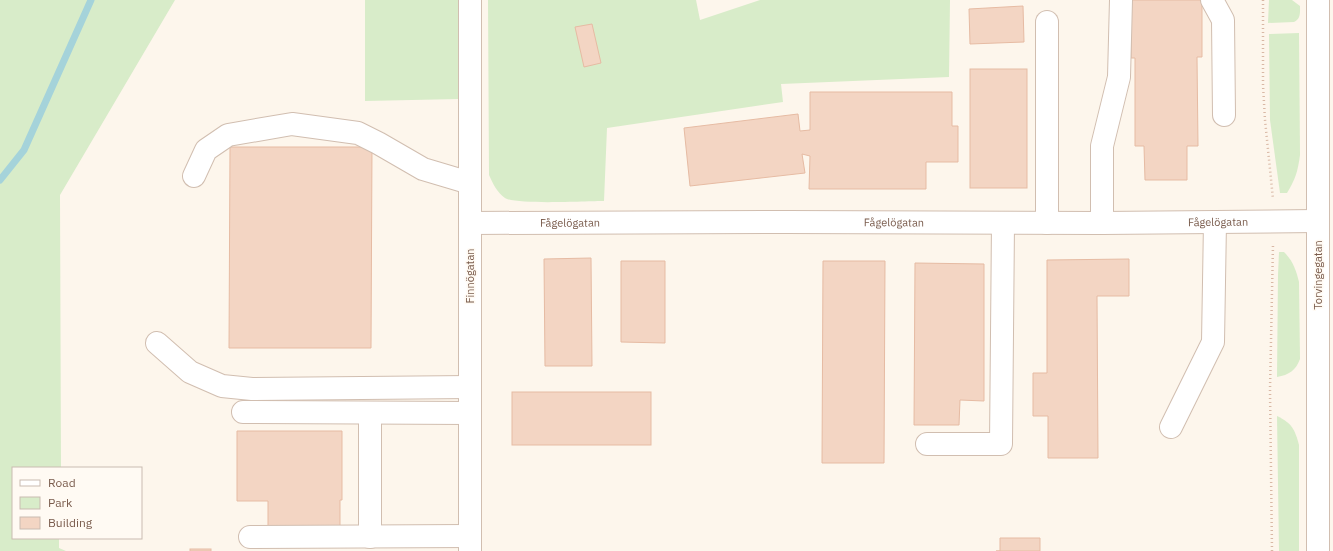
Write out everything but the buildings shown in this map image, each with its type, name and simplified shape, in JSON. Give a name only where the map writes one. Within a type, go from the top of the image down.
[{"type":"street","name":"Finnögatan","points":[[470,0],[470,544]]},
{"type":"street","points":[[1102,223],[1102,146],[1119,77],[1121,0]]},
{"type":"street","points":[[1212,0],[1223,20],[1224,115]]},
{"type":"street","name":"Torvingegatan","points":[[1318,0],[1326,80],[1318,551]]},
{"type":"street","points":[[1047,22],[1047,223]]},
{"type":"street","points":[[194,176],[206,150],[228,135],[292,124],[358,133],[378,142],[423,169],[470,183]]},
{"type":"street","points":[[1171,427],[1213,342],[1214,222]]},
{"type":"street","name":"Fågelögatan","points":[[470,223],[1274,222],[1323,231]]},
{"type":"street","points":[[927,444],[1001,444],[1003,223]]},
{"type":"street","points":[[157,343],[190,372],[222,386],[252,389],[470,387]]},
{"type":"street","points":[[243,412],[470,413]]},
{"type":"street","points":[[370,413],[370,537]]},
{"type":"street","points":[[250,537],[370,537],[470,544]]},
{"type":"path","points":[[1263,0],[1263,85],[1274,222],[1270,390],[1272,551]]},
{"type":"green space","points":[[0,0],[175,0],[60,195],[61,467],[12,467],[12,539],[59,539],[59,548],[66,551],[0,551]]},
{"type":"green space","points":[[365,0],[459,0],[459,99],[365,101]]},
{"type":"green space","points":[[488,0],[696,0],[700,20],[760,0],[950,0],[949,77],[781,84],[783,102],[607,128],[604,201],[536,202],[511,200],[505,198],[500,193],[489,175]]},
{"type":"green space","points":[[1269,0],[1292,0],[1300,6],[1300,15],[1298,19],[1294,22],[1268,23]]},
{"type":"green space","points":[[1299,33],[1300,155],[1296,175],[1292,184],[1287,193],[1280,193],[1270,120],[1269,34]]},
{"type":"green space","points":[[1279,252],[1284,252],[1292,262],[1299,282],[1300,359],[1292,371],[1277,377],[1278,275]]},
{"type":"green space","points":[[1277,416],[1289,424],[1296,435],[1299,445],[1299,551],[1279,551]]},
{"type":"waterway","points":[[0,180],[24,150],[91,0]]}]
